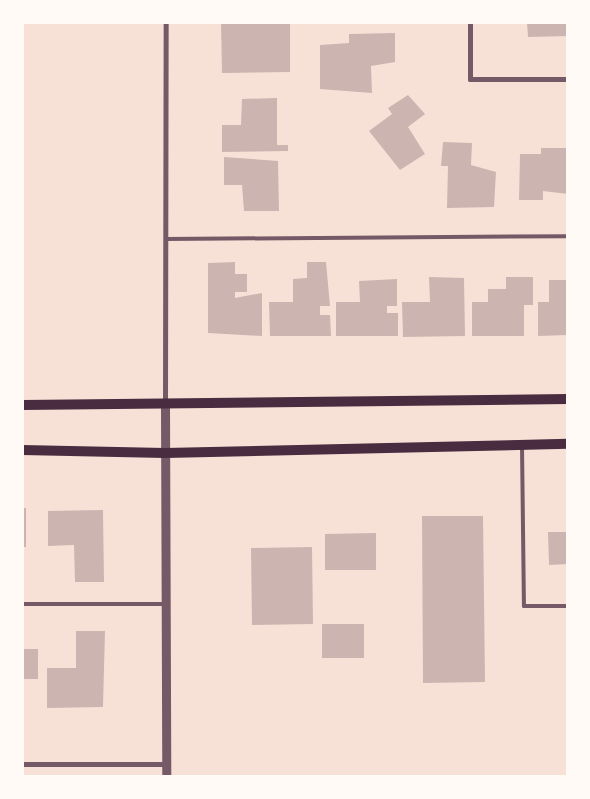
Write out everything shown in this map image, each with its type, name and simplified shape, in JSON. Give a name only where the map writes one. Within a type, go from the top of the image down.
[{"type":"main road","points":[[22,405],[165,405],[568,399]]},
{"type":"main road","points":[[22,450],[165,453],[568,444]]},
{"type":"street","points":[[166,22],[166,776]]},
{"type":"street","points":[[470,22],[470,79],[568,79]]},
{"type":"street","points":[[22,764],[166,764]]},
{"type":"lane","points":[[166,239],[568,236]]},
{"type":"lane","points":[[522,445],[524,606],[568,606]]},
{"type":"lane","points":[[22,604],[165,604]]},
{"type":"building","points":[[221,22],[290,22],[290,72],[222,73]]},
{"type":"building","points":[[527,22],[568,22],[568,36],[528,37]]},
{"type":"building","points":[[395,33],[395,62],[371,66],[372,93],[320,89],[320,45],[349,43],[349,34]]},
{"type":"building","points":[[408,95],[425,114],[408,127],[425,154],[400,170],[369,131],[392,114],[388,108]]},
{"type":"building","points":[[277,98],[277,145],[288,145],[288,151],[222,152],[222,125],[241,125],[242,99]]},
{"type":"building","points":[[443,142],[472,143],[471,165],[496,172],[494,207],[447,208],[448,166],[441,166]]},
{"type":"building","points":[[541,148],[568,148],[568,194],[543,191],[543,200],[519,200],[520,154],[541,154]]},
{"type":"building","points":[[224,157],[278,161],[279,211],[244,211],[242,185],[224,185]]},
{"type":"building","points":[[235,262],[235,274],[247,274],[247,292],[235,292],[235,298],[262,293],[262,336],[208,333],[208,263]]},
{"type":"building","points":[[307,262],[326,262],[330,306],[320,306],[320,315],[330,315],[331,336],[270,336],[269,302],[293,302],[293,279],[307,278]]},
{"type":"building","points":[[429,277],[464,278],[465,336],[403,337],[402,302],[430,302]]},
{"type":"building","points":[[506,277],[533,277],[533,305],[524,305],[524,336],[472,336],[472,302],[488,302],[488,289],[506,289]]},
{"type":"building","points":[[397,279],[397,306],[387,306],[387,313],[398,313],[398,336],[336,336],[336,302],[360,302],[359,281]]},
{"type":"building","points":[[549,280],[568,280],[568,335],[538,336],[538,302],[549,302]]},
{"type":"building","points":[[22,508],[26,508],[26,547],[22,547]]},
{"type":"building","points":[[103,510],[104,582],[75,582],[74,545],[48,546],[48,511]]},
{"type":"building","points":[[422,516],[483,516],[485,682],[423,683]]},
{"type":"building","points":[[548,532],[568,532],[568,564],[549,565]]},
{"type":"building","points":[[376,533],[376,570],[325,570],[325,534]]},
{"type":"building","points":[[312,547],[313,624],[252,625],[251,548]]},
{"type":"building","points":[[322,624],[364,624],[364,658],[322,658]]},
{"type":"building","points":[[76,631],[105,631],[103,707],[47,708],[47,668],[76,668]]},
{"type":"building","points":[[22,649],[38,649],[38,679],[22,679]]}]
